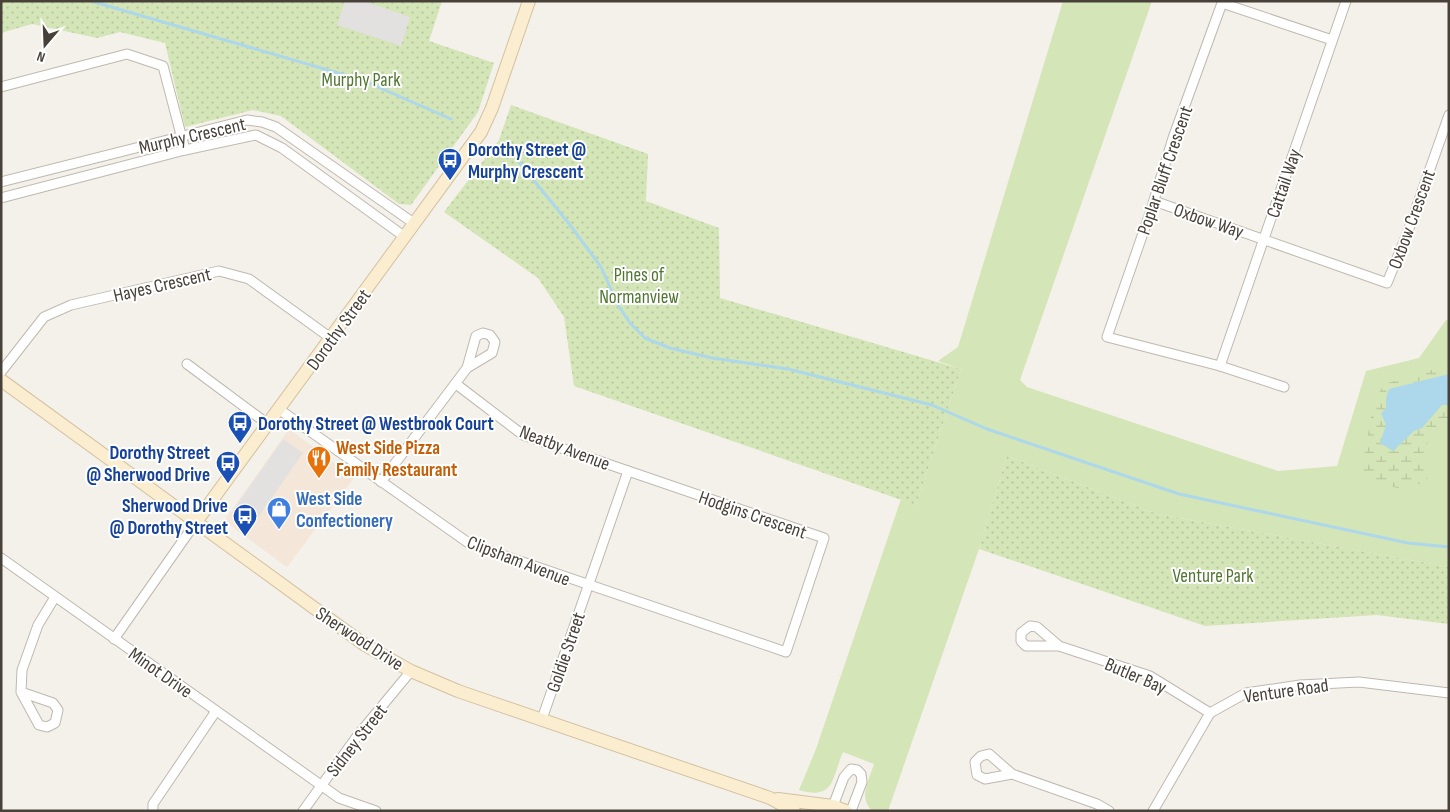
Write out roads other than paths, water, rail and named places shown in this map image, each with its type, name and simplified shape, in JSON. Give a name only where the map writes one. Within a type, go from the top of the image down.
[{"type":"street","name":"Dorothy Street","points":[[114,639],[196,522],[332,339],[481,132],[492,108],[529,1]]},
{"type":"street","name":"Cattail Way","points":[[1220,366],[1346,1]]},
{"type":"street","name":"Poplar Bluff Crescent","points":[[1220,366],[1107,337],[1154,201],[1173,138],[1222,3],[1332,40]]},
{"type":"street","points":[[1,86],[127,54],[163,66],[185,150]]},
{"type":"street","name":"Oxbow Crescent","points":[[1264,239],[1387,283],[1407,234],[1449,115]]},
{"type":"street","name":"Murphy Crescent","points":[[1,182],[247,120],[262,122],[276,127],[415,224]]},
{"type":"street","name":"Murphy Crescent","points":[[1,198],[185,150],[256,135],[268,139],[405,237]]},
{"type":"street","name":"Oxbow Way","points":[[1154,201],[1264,239]]},
{"type":"street","name":"Hayes Crescent","points":[[1,372],[44,317],[72,306],[219,271],[250,279],[332,339]]},
{"type":"street","points":[[187,364],[269,425]]},
{"type":"street","points":[[1220,366],[1284,387]]},
{"type":"street","points":[[381,482],[467,368]]},
{"type":"street","name":"Sherwood Drive","points":[[1,380],[366,645],[411,671],[458,691],[770,798],[794,811]]},
{"type":"street","name":"Neatby Avenue","points":[[456,384],[523,435],[628,470]]},
{"type":"street","name":"Clipsham Avenue","points":[[280,410],[470,544],[589,586]]},
{"type":"street","name":"Goldie Street","points":[[542,719],[628,470]]},
{"type":"street","name":"Hodgins Crescent","points":[[589,586],[786,652],[824,538],[628,470]]},
{"type":"street","name":"Minot Drive","points":[[1,558],[321,786],[339,798],[376,811]]},
{"type":"street","points":[[22,692],[56,706],[59,715],[55,723],[47,727],[39,725],[22,692],[22,670],[38,624],[55,597]]},
{"type":"street","name":"Butler Bay","points":[[1059,646],[1150,676],[1210,713]]},
{"type":"street","name":"Sidney Street","points":[[303,811],[358,735],[411,671]]},
{"type":"street","name":"Venture Road","points":[[1153,811],[1210,713],[1226,702],[1246,693],[1300,685],[1359,682],[1449,693]]},
{"type":"street","points":[[153,811],[153,804],[216,711]]},
{"type":"street","points":[[832,808],[844,777],[851,769],[857,770],[862,774],[862,782],[851,811]]},
{"type":"street","points":[[1012,774],[1097,804],[1109,811]]},
{"type":"street","name":"Sherwood Drive","points":[[770,798],[846,811]]},
{"type":"water","points":[[1449,374],[1449,405],[1442,405],[1422,428],[1414,431],[1393,451],[1380,443],[1386,425],[1381,413],[1386,409],[1386,398],[1389,389]]},
{"type":"waterway","points":[[91,1],[362,80],[451,119]]},
{"type":"waterway","points":[[511,152],[601,267],[618,305],[630,323],[645,338],[670,348],[712,358],[788,369],[932,405],[987,429],[1179,494],[1408,543],[1449,547]]},
{"type":"place","name":"Dorothy Street @ Murphy Crescent","points":[[450,181]]},
{"type":"place","name":"Dorothy Street @ Westbrook Court","points":[[240,444]]},
{"type":"place","name":"West Side Pizza Family Restaurant","points":[[319,479]]},
{"type":"place","name":"Dorothy Street @ Sherwood Drive","points":[[228,484]]},
{"type":"place","name":"West Side Confectionery","points":[[279,530]]},
{"type":"place","name":"Sherwood Drive @ Dorothy Street","points":[[245,537]]},
{"type":"park label","name":"Murphy Park","points":[[361,79]]},
{"type":"park label","name":"Pines of Normanview","points":[[639,285]]},
{"type":"park label","name":"Venture Park","points":[[1213,575]]}]
